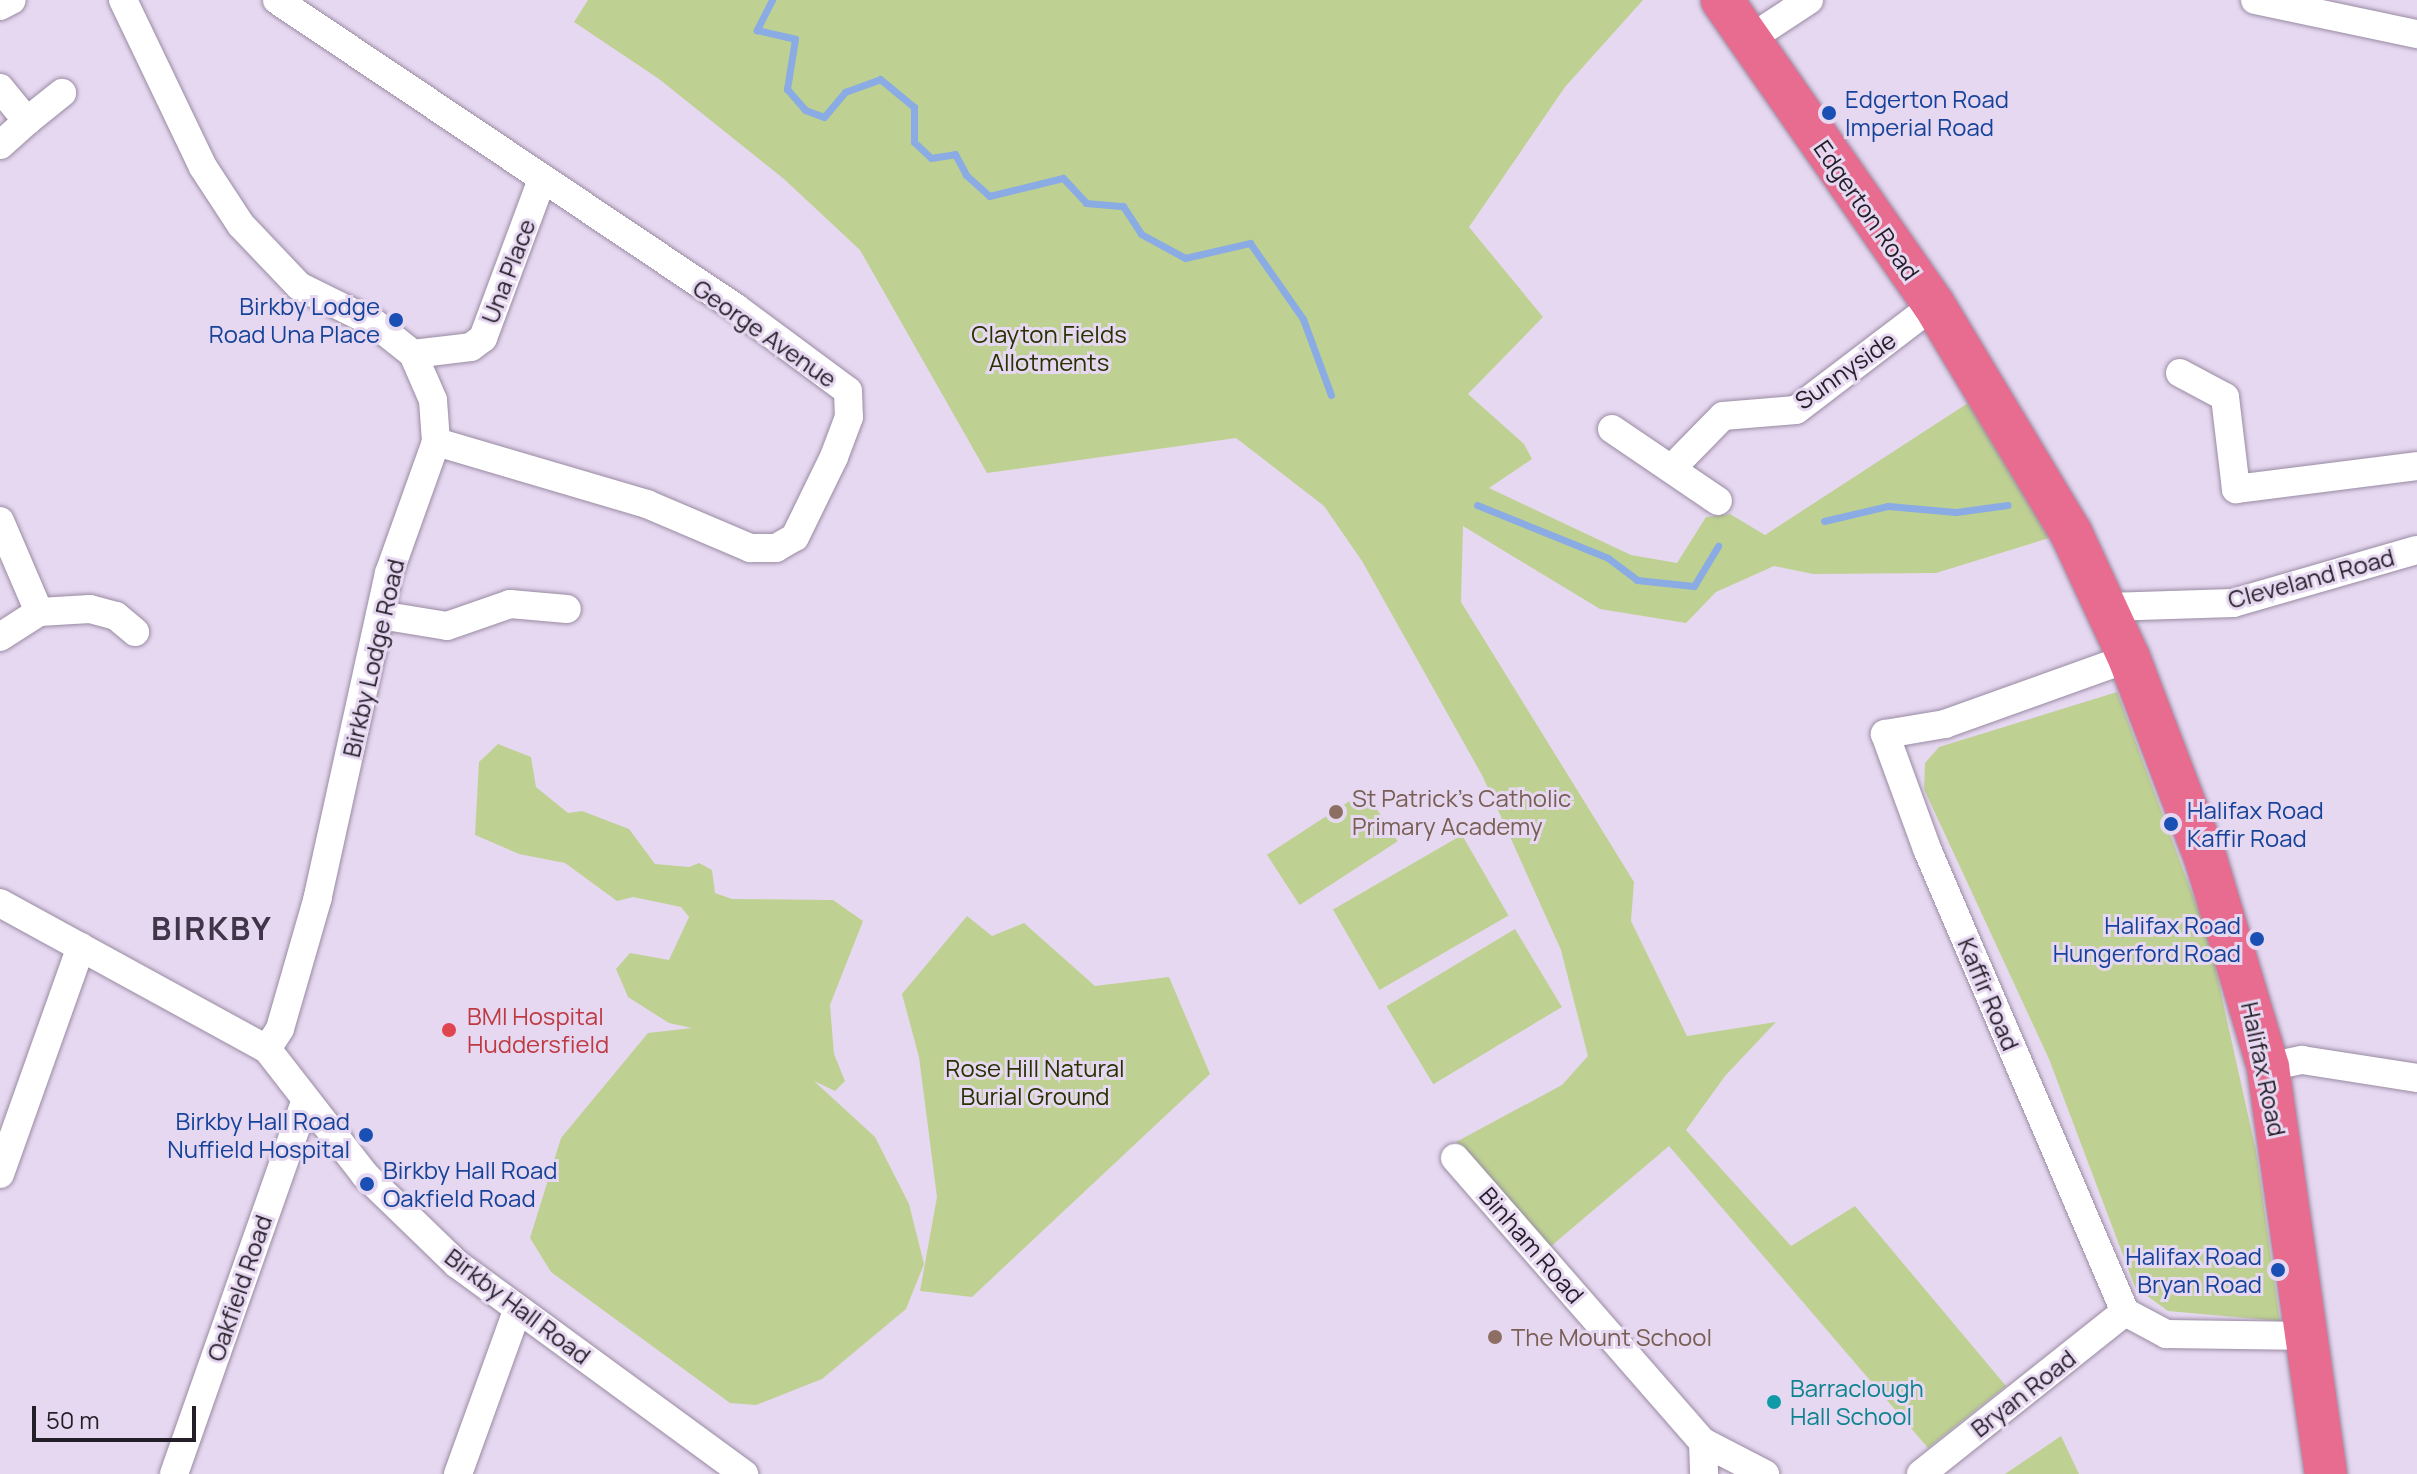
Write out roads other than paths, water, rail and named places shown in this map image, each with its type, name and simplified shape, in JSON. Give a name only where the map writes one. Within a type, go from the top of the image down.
[{"type":"highway","name":"Edgerton Road","points":[[1722,0],[1934,305],[2005,424]]},
{"type":"highway","name":"Halifax Road","points":[[2005,424],[2071,533],[2108,607],[2206,860],[2268,1067],[2310,1336],[2326,1474]]},
{"type":"street","points":[[0,6],[12,0]]},
{"type":"street","name":"Birkby Lodge Road","points":[[123,0],[203,167],[241,225],[299,286],[374,323],[413,354],[433,400],[436,442],[389,573],[318,897],[280,1029],[267,1049]]},
{"type":"street","name":"George Avenue","points":[[277,0],[541,182],[736,308],[848,391],[849,417],[834,457],[795,537],[776,548],[750,548],[647,504],[436,442]]},
{"type":"street","points":[[1748,40],[1809,0]]},
{"type":"street","points":[[2255,0],[2417,34]]},
{"type":"street","points":[[0,88],[27,121]]},
{"type":"street","points":[[0,145],[62,93]]},
{"type":"street","name":"Una Place","points":[[413,354],[471,347],[483,338],[541,182]]},
{"type":"street","name":"Sunnyside","points":[[1673,467],[1723,416],[1796,410],[1934,305]]},
{"type":"street","points":[[2180,373],[2225,397],[2236,489],[2417,466]]},
{"type":"street","points":[[1612,429],[1673,467],[1718,501]]},
{"type":"street","points":[[0,521],[39,612]]},
{"type":"street","name":"Cleveland Road","points":[[2108,607],[2233,603],[2417,550]]},
{"type":"street","points":[[380,615],[447,626],[510,604],[567,609]]},
{"type":"street","points":[[0,637],[39,612],[90,609],[116,616],[135,632]]},
{"type":"street","name":"Kaffir Road","points":[[2125,1312],[1927,849],[1885,734],[1945,724],[2129,658]]},
{"type":"street","name":"Birkby Hall Road","points":[[0,903],[267,1049],[305,1102],[365,1175],[457,1264],[517,1311],[744,1474]]},
{"type":"street","points":[[0,1174],[81,947]]},
{"type":"street","points":[[2268,1067],[2302,1060],[2417,1078]]},
{"type":"street","name":"Oakfield Road","points":[[174,1474],[305,1102]]},
{"type":"street","name":"Binham Road","points":[[1455,1158],[1703,1442],[1765,1474]]},
{"type":"street","points":[[458,1474],[517,1311]]},
{"type":"street","points":[[2125,1312],[2166,1334],[2310,1336]]},
{"type":"street","name":"Bryan Road","points":[[1921,1474],[2125,1312]]},
{"type":"street","points":[[1703,1442],[1704,1474]]},
{"type":"waterway","points":[[772,0],[757,30],[795,39],[787,89],[805,110],[824,117],[845,92],[880,79],[914,107],[914,142],[931,158],[955,154],[966,175],[989,196],[1063,178],[1086,203],[1123,206],[1141,234],[1185,258],[1250,243],[1303,319],[1331,395]]},
{"type":"waterway","points":[[1477,505],[1608,558],[1637,580],[1694,586],[1718,546]]},
{"type":"waterway","points":[[1824,521],[1888,506],[1956,512],[2008,505]]},
{"type":"place","name":"Edgerton Road Imperial Road","points":[[1829,113]]},
{"type":"place","name":"Birkby Lodge Road Una Place","points":[[396,320]]},
{"type":"place","name":"St Patrick's Catholic Primary Academy","points":[[1336,812]]},
{"type":"place","name":"Halifax Road Kaffir Road","points":[[2171,824]]},
{"type":"place","name":"Halifax Road Hungerford Road","points":[[2257,939]]},
{"type":"place","name":"BMI Hospital Huddersfield","points":[[449,1030]]},
{"type":"place","name":"Birkby Hall Road Nuffield Hospital","points":[[366,1135]]},
{"type":"place","name":"Birkby Hall Road Oakfield Road","points":[[367,1184]]},
{"type":"place","name":"Halifax Road Bryan Road","points":[[2278,1270]]},
{"type":"place","name":"The Mount School","points":[[1495,1337]]},
{"type":"place","name":"Barraclough Hall School","points":[[1774,1402]]},
{"type":"district","name":"BIRKBY","points":[[212,928]]},
{"type":"park label","name":"Clayton Fields Allotments","points":[[1049,348]]},
{"type":"park label","name":"Rose Hill Natural Burial Ground","points":[[1035,1082]]}]
